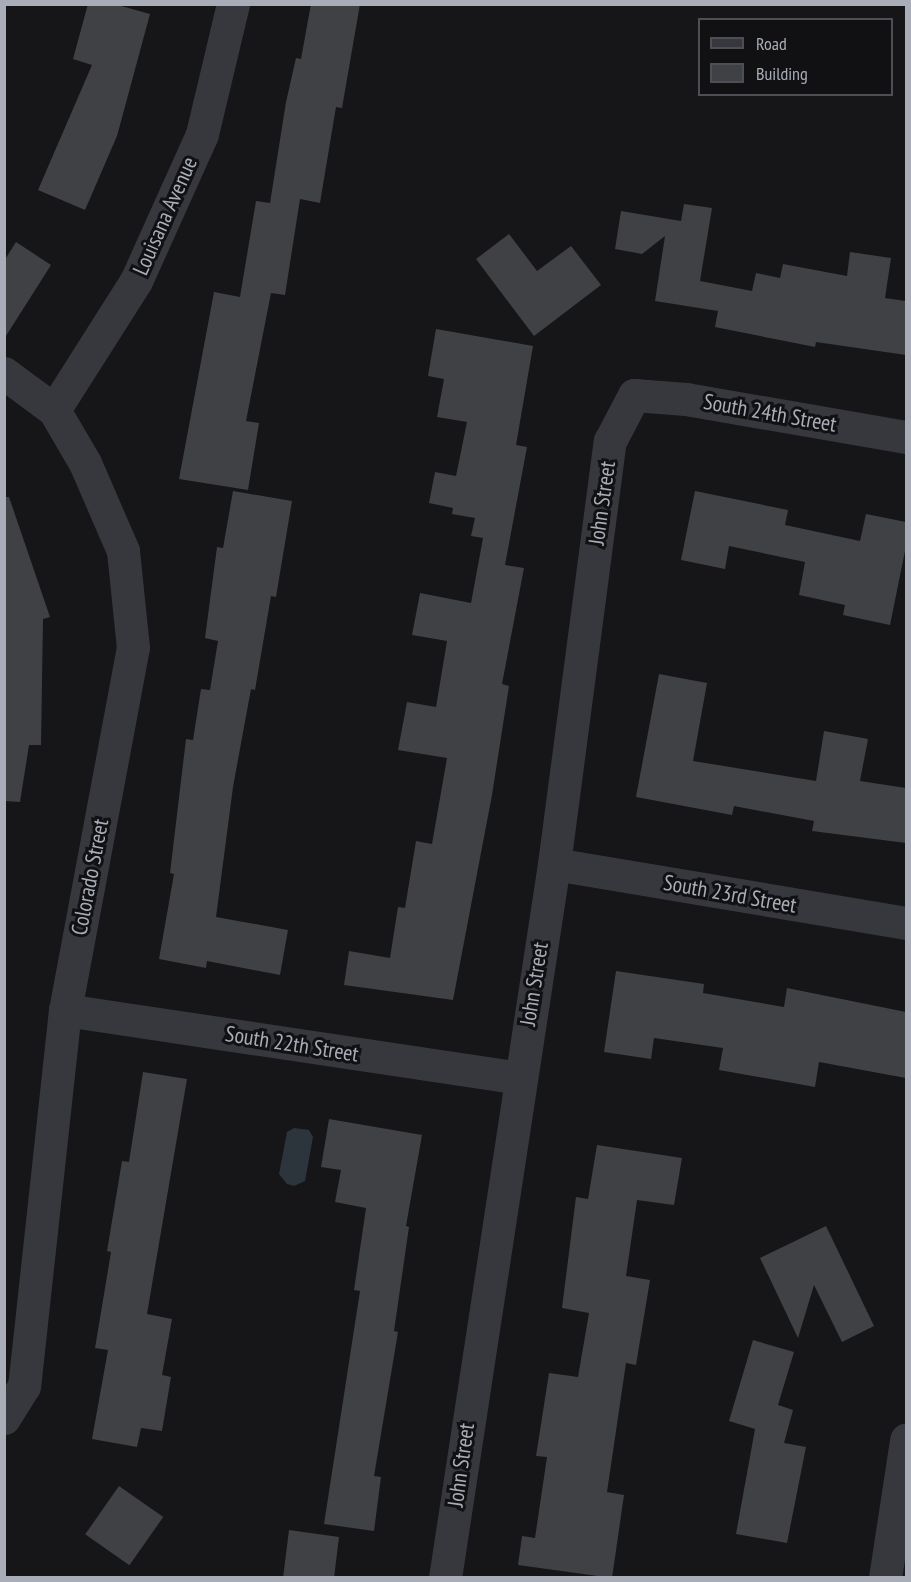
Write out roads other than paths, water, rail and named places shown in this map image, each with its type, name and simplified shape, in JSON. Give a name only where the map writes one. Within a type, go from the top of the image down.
[{"type":"street","name":"Louisana Avenue","points":[[54,410],[136,281],[202,134],[233,4]]},
{"type":"street","name":"Colorado Street","points":[[4,373],[54,410],[85,463],[123,551],[133,647],[65,1010],[24,1386],[4,1418]]},
{"type":"street","name":"South 24th Street","points":[[634,395],[686,399],[906,437]]},
{"type":"street","name":"John Street","points":[[445,1578],[519,1078],[554,864],[610,441],[634,395]]},
{"type":"street","name":"South 23rd Street","points":[[554,864],[906,923]]},
{"type":"street","name":"South 22th Street","points":[[65,1010],[519,1078]]},
{"type":"street","points":[[885,1578],[906,1440]]}]
